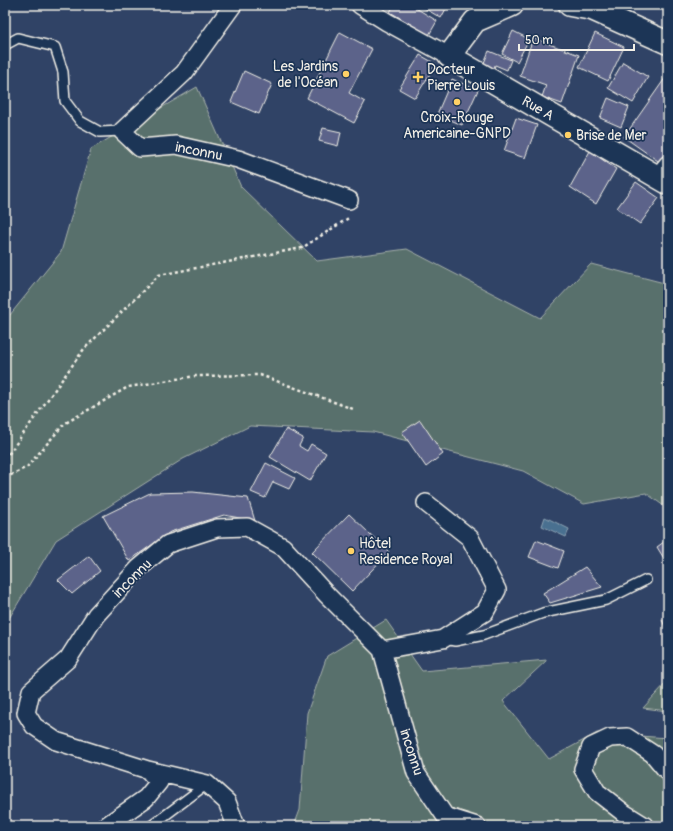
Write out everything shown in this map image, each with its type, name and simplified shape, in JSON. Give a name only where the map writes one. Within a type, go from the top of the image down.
[{"type":"street","points":[[122,131],[184,73],[234,5]]},
{"type":"street","points":[[360,5],[448,56],[475,21],[512,5]]},
{"type":"street","points":[[570,5],[592,9],[668,43]]},
{"type":"street","name":"Rue A","points":[[448,56],[665,174]]},
{"type":"street","name":"inconnu","points":[[122,131],[140,148],[176,145],[238,159],[349,200]]},
{"type":"street","points":[[382,650],[443,639],[485,612],[497,590],[470,538],[426,503]]},
{"type":"street","name":"inconnu","points":[[236,826],[226,802],[206,784],[148,770],[56,741],[34,726],[26,713],[31,691],[68,659],[96,615],[139,568],[168,544],[217,528],[247,527],[283,547],[327,595],[382,650],[416,773],[445,816],[477,826]]},
{"type":"street","points":[[645,826],[624,813],[597,792],[583,769],[591,748],[610,738],[627,737],[653,754],[668,772]]},
{"type":"street","points":[[106,826],[146,798],[159,782],[148,770]]},
{"type":"lane","points":[[5,45],[18,38],[55,47],[63,72],[65,101],[80,121],[100,132],[122,131]]},
{"type":"lane","points":[[443,639],[454,641],[484,635],[543,613],[606,600],[646,580]]},
{"type":"lane","points":[[151,826],[206,784]]},
{"type":"path","points":[[5,459],[84,349],[159,275],[302,248],[350,216],[349,200]]},
{"type":"path","points":[[5,478],[27,467],[64,424],[128,387],[195,376],[260,375],[353,409]]},
{"type":"green space","points":[[197,87],[241,187],[317,261],[407,249],[540,318],[591,264],[668,284],[668,509],[646,493],[584,504],[523,471],[373,432],[250,426],[183,459],[56,540],[5,625],[5,321],[61,252],[91,149]]},
{"type":"green space","points":[[386,620],[422,671],[547,660],[503,701],[549,759],[597,733],[668,738],[668,826],[294,826],[300,810],[307,713],[327,656]]},
{"type":"green space","points":[[668,681],[668,711],[643,708]]},
{"type":"water","points":[[545,517],[569,529],[566,537],[542,526]]},
{"type":"building","points":[[394,5],[411,5],[437,21],[429,35],[390,12]]},
{"type":"building","points":[[419,5],[448,5],[441,18]]},
{"type":"building","points":[[513,31],[529,39],[517,62],[502,54]]},
{"type":"building","points":[[340,32],[372,49],[349,93],[365,102],[354,123],[307,98]]},
{"type":"building","points":[[595,33],[624,47],[608,81],[579,67]]},
{"type":"building","points":[[533,38],[579,55],[562,104],[542,97],[546,85],[520,76]]},
{"type":"building","points":[[489,51],[511,60],[507,70],[495,65],[494,69],[483,65]]},
{"type":"building","name":"Docteur Pierre Louis","points":[[420,55],[436,64],[415,98],[399,89]]},
{"type":"building","points":[[623,62],[648,77],[633,103],[608,88]]},
{"type":"building","points":[[244,71],[272,84],[259,114],[231,102]]},
{"type":"building","points":[[668,74],[668,161],[665,166],[624,137]]},
{"type":"building","name":"Croix-Rouge Americaine-GNPD","points":[[452,79],[478,90],[462,125],[437,114]]},
{"type":"building","points":[[608,98],[629,107],[621,127],[600,118]]},
{"type":"building","points":[[516,118],[537,125],[525,158],[504,151]]},
{"type":"building","points":[[323,128],[341,132],[338,146],[319,141]]},
{"type":"building","points":[[590,151],[616,169],[596,204],[570,187]]},
{"type":"building","points":[[636,182],[659,198],[640,224],[617,208]]},
{"type":"building","points":[[420,420],[443,454],[426,467],[402,432]]},
{"type":"building","points":[[286,429],[303,438],[299,446],[307,451],[311,444],[326,453],[310,481],[270,457]]},
{"type":"building","points":[[266,463],[295,478],[289,489],[273,482],[265,498],[251,492]]},
{"type":"building","points":[[193,492],[248,498],[255,521],[224,515],[170,532],[129,561],[103,516],[150,493]]},
{"type":"building","points":[[349,514],[389,552],[352,591],[312,552]]},
{"type":"building","points":[[668,539],[668,565],[657,547]]},
{"type":"building","points":[[536,540],[564,551],[558,568],[529,557]]},
{"type":"building","points":[[89,556],[100,571],[72,594],[58,580]]},
{"type":"building","points":[[585,567],[602,587],[550,603],[543,593]]},
{"type":"building","points":[[668,618],[668,633],[662,620]]},
{"type":"place","name":"Les Jardins de l'Océan","points":[[346,74]]},
{"type":"place","name":"Docteur Pierre Louis","points":[[418,77]]},
{"type":"place","name":"Croix-Rouge Americaine-GNPD","points":[[457,102]]},
{"type":"place","name":"Brise de Mer","points":[[568,135]]},
{"type":"place","name":"Hôtel Residence Royal","points":[[351,551]]}]
